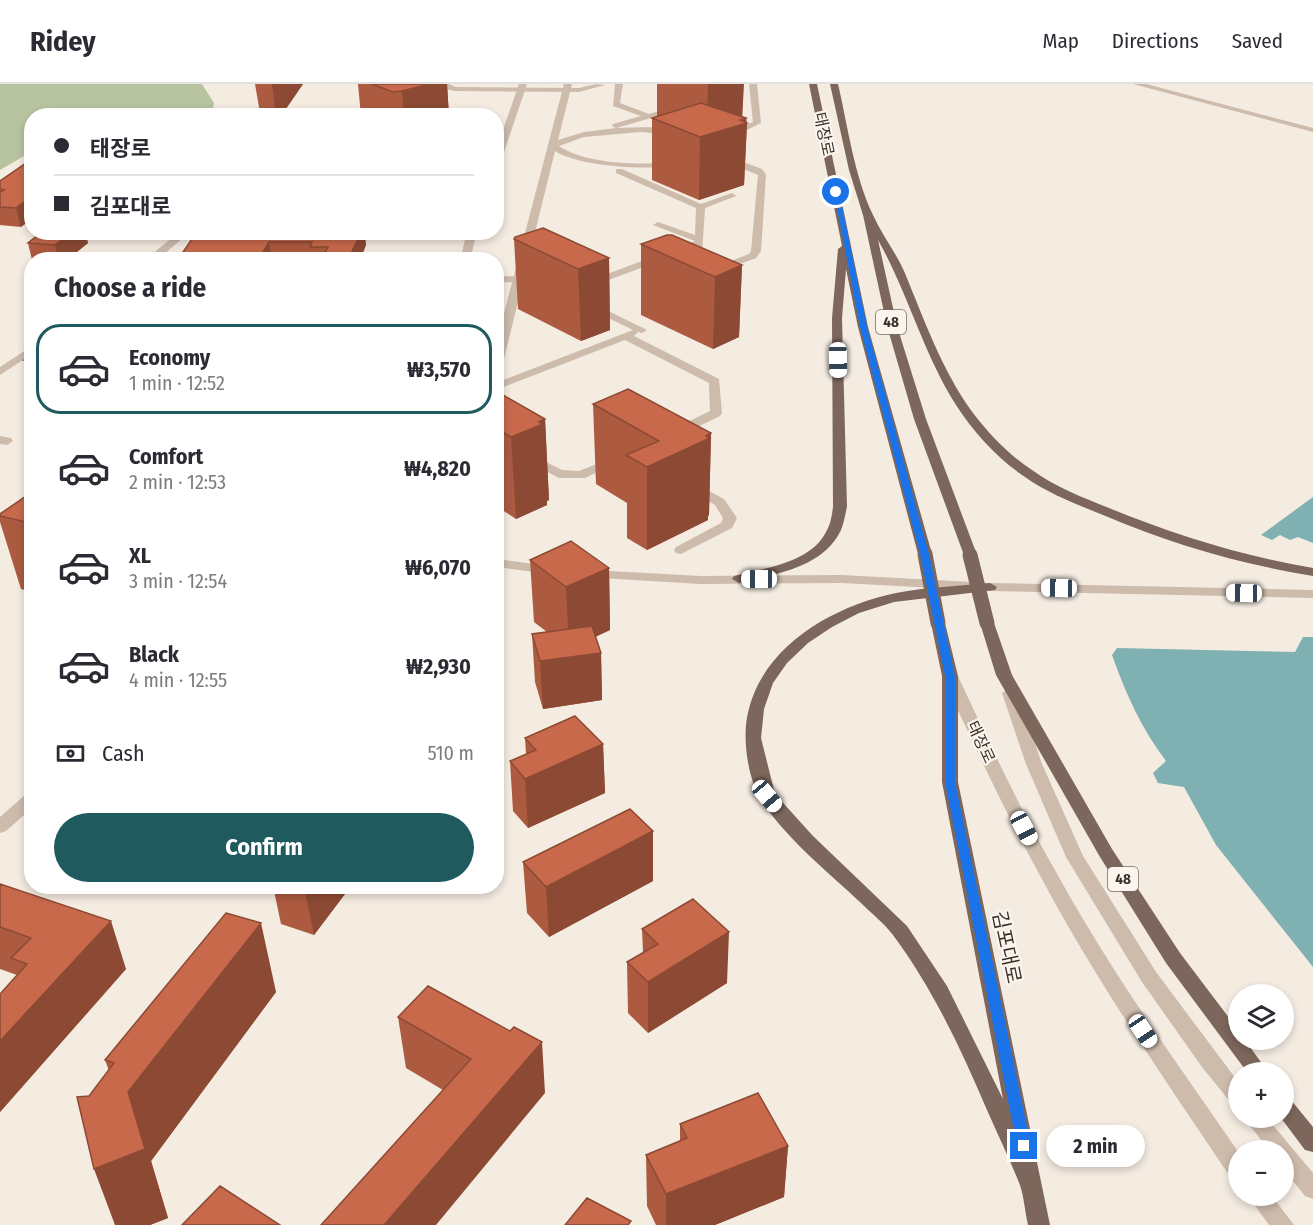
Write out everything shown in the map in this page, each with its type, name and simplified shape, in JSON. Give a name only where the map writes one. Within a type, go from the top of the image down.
[{"type":"main road","name":"태장로","points":[[813,84],[863,327],[925,554],[950,676]]},
{"type":"main road","name":"태장로","points":[[834,84],[854,170],[868,215],[892,326],[920,419],[970,555],[987,623],[1004,675]]},
{"type":"main road","points":[[868,215],[896,265],[920,326],[964,408],[992,443],[1020,468],[1076,500],[1140,526],[1209,550],[1313,572]]},
{"type":"main road","points":[[738,579],[803,560],[822,548],[834,531],[840,507],[837,318],[844,231]]},
{"type":"main road","points":[[990,587],[884,600],[836,618],[797,643],[775,667],[761,691],[753,719],[754,755],[767,796],[799,834],[899,929],[934,980],[1034,1193]]},
{"type":"main road","name":"48","points":[[1004,675],[1106,853],[1167,949],[1251,1062]]},
{"type":"main road","name":"김포대로","points":[[950,676],[950,782],[1039,1225]]},
{"type":"main road","points":[[1294,1119],[1313,1143]]},
{"type":"street","points":[[420,84],[446,84],[455,89],[567,87],[579,90],[601,85]]},
{"type":"street","points":[[619,84],[616,104],[648,116]]},
{"type":"street","points":[[719,139],[756,126],[753,84]]},
{"type":"street","points":[[1137,84],[1313,130]]},
{"type":"street","points":[[504,128],[520,87]]},
{"type":"street","points":[[504,139],[520,87]]},
{"type":"street","points":[[504,338],[567,87]]},
{"type":"street","points":[[616,126],[690,104],[693,102],[695,92],[703,87]]},
{"type":"street","points":[[450,98],[455,89]]},
{"type":"street","points":[[620,131],[680,132],[719,139],[736,148],[721,156],[665,164],[609,163],[564,154],[553,146],[570,138],[620,131]]},
{"type":"street","points":[[708,269],[721,269],[753,256],[756,251],[762,173],[721,156]]},
{"type":"street","points":[[619,171],[701,207],[732,196]]},
{"type":"street","points":[[699,261],[701,207]]},
{"type":"street","points":[[658,225],[699,242]]},
{"type":"street","points":[[160,252],[176,240]]},
{"type":"street","points":[[581,287],[699,242]]},
{"type":"street","points":[[504,279],[544,280]]},
{"type":"street","points":[[504,384],[642,330],[584,302]]},
{"type":"street","points":[[625,336],[715,381],[716,413],[661,440]]},
{"type":"street","points":[[0,372],[24,355]]},
{"type":"street","points":[[504,446],[551,472],[571,476],[590,473],[631,454]]},
{"type":"street","points":[[680,480],[719,501],[727,508],[730,518],[727,525],[681,550]]},
{"type":"street","points":[[504,564],[567,572],[653,578],[842,579],[990,587],[1313,594]]},
{"type":"street","name":"태장로","points":[[1004,675],[1034,764],[1075,857],[1149,977],[1228,1084]]},
{"type":"street","name":"태장로","points":[[950,676],[996,775],[1052,882],[1122,999],[1228,1155]]},
{"type":"street","points":[[0,819],[24,796]]},
{"type":"street","points":[[0,827],[24,805]]},
{"type":"street","points":[[1263,1128],[1273,1140]]},
{"type":"street","points":[[1294,1166],[1313,1189]]},
{"type":"street","points":[[1267,1206],[1283,1225]]},
{"type":"green space","points":[[0,84],[202,84],[214,103],[213,108],[24,108],[24,156],[0,170]]},
{"type":"water","points":[[1313,497],[1313,543],[1298,537],[1290,540],[1280,535],[1272,540],[1261,535]]},
{"type":"water","points":[[1303,637],[1313,637],[1313,967],[1216,845],[1184,787],[1158,783],[1153,773],[1166,761],[1135,710],[1112,655],[1117,648],[1295,652]]},
{"type":"building","points":[[372,84],[430,84],[393,92]]},
{"type":"building","points":[[701,103],[746,118],[740,120],[747,123],[700,137],[652,118]]},
{"type":"building","points":[[24,164],[24,202],[16,208],[0,207],[0,192],[4,190],[0,189],[0,181]]},
{"type":"building","points":[[543,228],[609,258],[578,269],[514,239]]},
{"type":"building","points":[[672,235],[742,265],[715,277],[641,244]]},
{"type":"building","points":[[32,240],[62,240],[55,245],[28,243]]},
{"type":"building","points":[[191,240],[357,240],[352,252],[325,252],[328,247],[310,247],[312,242],[269,242],[263,252],[183,252]]},
{"type":"building","points":[[628,389],[711,433],[706,436],[710,438],[647,467],[626,455],[659,441],[593,404]]},
{"type":"building","points":[[504,396],[545,419],[539,422],[543,424],[511,437],[504,433]]},
{"type":"building","points":[[24,498],[24,522],[0,516]]},
{"type":"building","points":[[571,541],[609,568],[566,587],[530,560]]},
{"type":"building","points":[[592,626],[601,653],[540,661],[532,634]]},
{"type":"building","points":[[575,716],[603,744],[525,779],[510,761],[536,750],[525,738]]},
{"type":"building","points":[[630,809],[653,831],[546,887],[523,862]]},
{"type":"building","points":[[0,884],[24,892],[24,894],[111,921],[0,1041],[0,994],[27,964],[11,958],[31,938],[0,927]]},
{"type":"building","points":[[693,899],[729,932],[648,982],[627,962],[658,944],[642,929]]},
{"type":"building","points":[[226,913],[261,923],[128,1092],[145,1149],[94,1169],[77,1097],[89,1096],[114,1063],[105,1060]]},
{"type":"building","points":[[428,986],[510,1031],[514,1027],[542,1042],[384,1225],[321,1225],[471,1059],[398,1017]]},
{"type":"building","points":[[758,1093],[788,1146],[666,1194],[646,1155],[687,1138],[680,1124]]},
{"type":"building","points":[[220,1186],[280,1225],[182,1225]]},
{"type":"building","points":[[587,1198],[631,1221],[628,1225],[565,1225]]},
{"type":"route","points":[[836,192],[863,327],[925,554],[950,676],[950,782],[1024,1146]]}]
